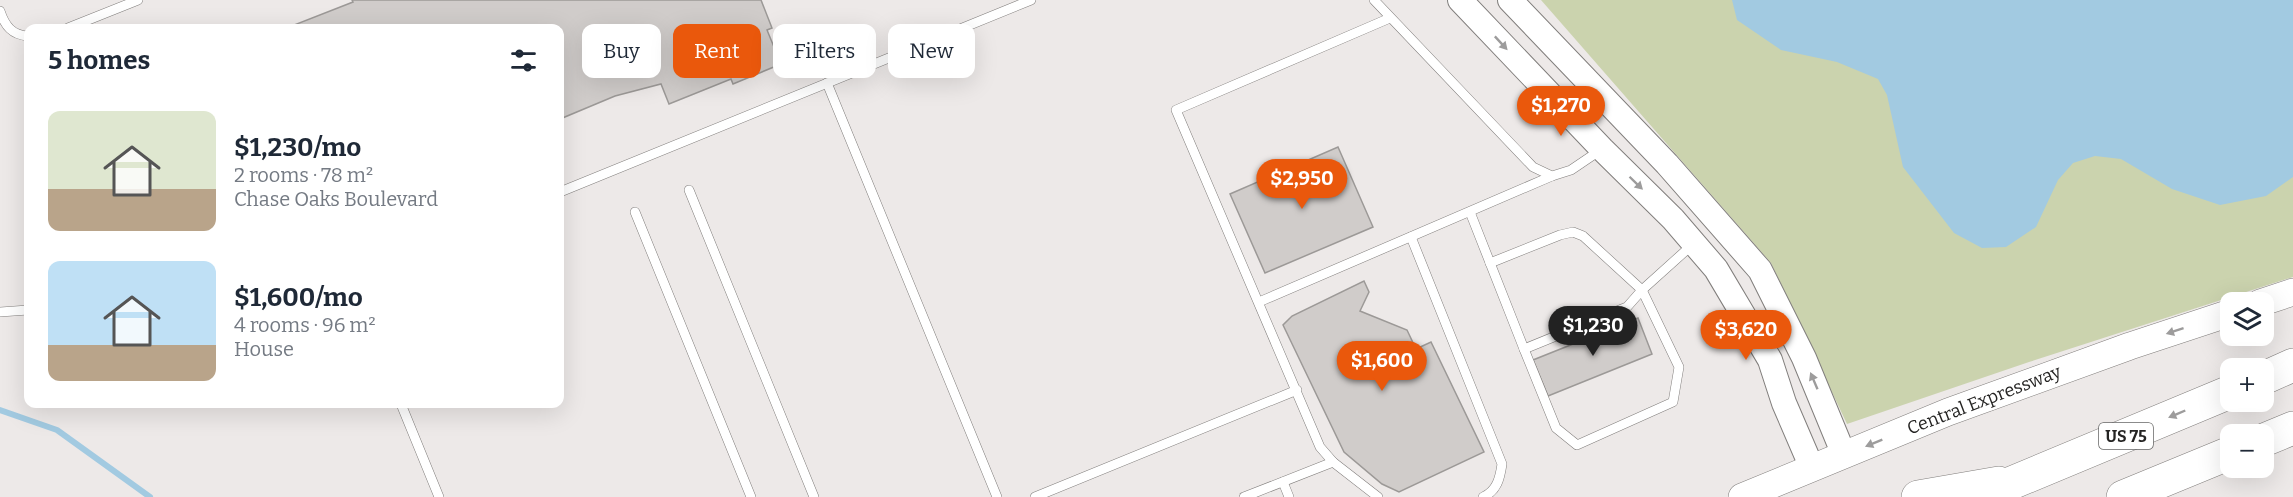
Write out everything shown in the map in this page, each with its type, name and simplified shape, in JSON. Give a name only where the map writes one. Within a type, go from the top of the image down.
[{"type":"highway","points":[[2274,374],[2293,365]]},
{"type":"highway","name":"US 75","points":[[1978,497],[2220,396]]},
{"type":"highway","points":[[2274,436],[2293,428]]},
{"type":"highway","points":[[2123,497],[2220,457]]},
{"type":"highway","points":[[1918,497],[2021,480]]},
{"type":"main road","points":[[2274,298],[2293,292]]},
{"type":"main road","name":"Central Expressway","points":[[1742,497],[1948,412],[2220,316]]},
{"type":"street","points":[[1460,0],[1672,219],[1716,269],[1770,360],[1784,403],[1812,468]]},
{"type":"street","points":[[1510,0],[1667,164],[1760,270],[1804,358],[1844,455]]},
{"type":"street","points":[[1602,149],[1630,126]]},
{"type":"lane","points":[[78,24],[138,0]]},
{"type":"lane","points":[[564,190],[1031,0]]},
{"type":"lane","points":[[1374,0],[1533,167],[1552,176]]},
{"type":"lane","points":[[0,11],[5,25],[19,35],[24,36]]},
{"type":"lane","points":[[1378,497],[1333,462],[1320,447],[1176,110],[1390,18]]},
{"type":"lane","points":[[827,83],[997,497]]},
{"type":"lane","points":[[1259,302],[1552,176],[1571,170],[1602,149]]},
{"type":"lane","points":[[689,190],[814,497]]},
{"type":"lane","points":[[635,212],[751,497]]},
{"type":"lane","points":[[1470,212],[1490,263],[1524,349],[1556,428],[1577,445],[1673,402],[1679,367],[1642,290],[1582,236],[1573,232],[1560,235],[1490,263]]},
{"type":"lane","points":[[1411,237],[1502,464],[1499,482],[1488,495],[1483,497]]},
{"type":"lane","points":[[1524,349],[1627,307],[1642,290],[1694,243]]},
{"type":"lane","points":[[0,312],[24,310]]},
{"type":"lane","points":[[1035,497],[1058,493],[1297,390]]},
{"type":"lane","points":[[403,408],[439,497]]},
{"type":"lane","points":[[1244,497],[1333,462]]},
{"type":"lane","points":[[1283,482],[1289,497]]},
{"type":"green space","points":[[1541,0],[2293,0],[2293,277],[2246,292],[2220,292],[2220,301],[1847,424],[1771,263]]},
{"type":"water","points":[[1732,0],[2293,0],[2293,177],[2266,196],[2220,205],[2172,189],[2121,159],[2095,156],[2073,163],[2058,180],[2036,227],[2006,247],[1982,248],[1954,233],[1903,167],[1887,95],[1878,79],[1837,62],[1781,50],[1737,20]]},
{"type":"building","points":[[352,0],[761,0],[772,28],[767,30],[773,45],[773,67],[761,72],[761,24],[673,24],[673,78],[747,78],[733,84],[731,79],[669,104],[661,84],[615,96],[564,117],[564,24],[297,24],[353,2]]},
{"type":"building","points":[[1338,147],[1373,227],[1265,273],[1230,194]]},
{"type":"building","points":[[1364,281],[1369,292],[1360,311],[1407,330],[1416,349],[1431,342],[1484,452],[1399,492],[1382,484],[1344,452],[1283,325],[1292,316]]},
{"type":"building","points":[[1638,318],[1652,354],[1548,396],[1533,360]]},
{"type":"waterway","points":[[0,410],[57,430],[150,497]]}]
